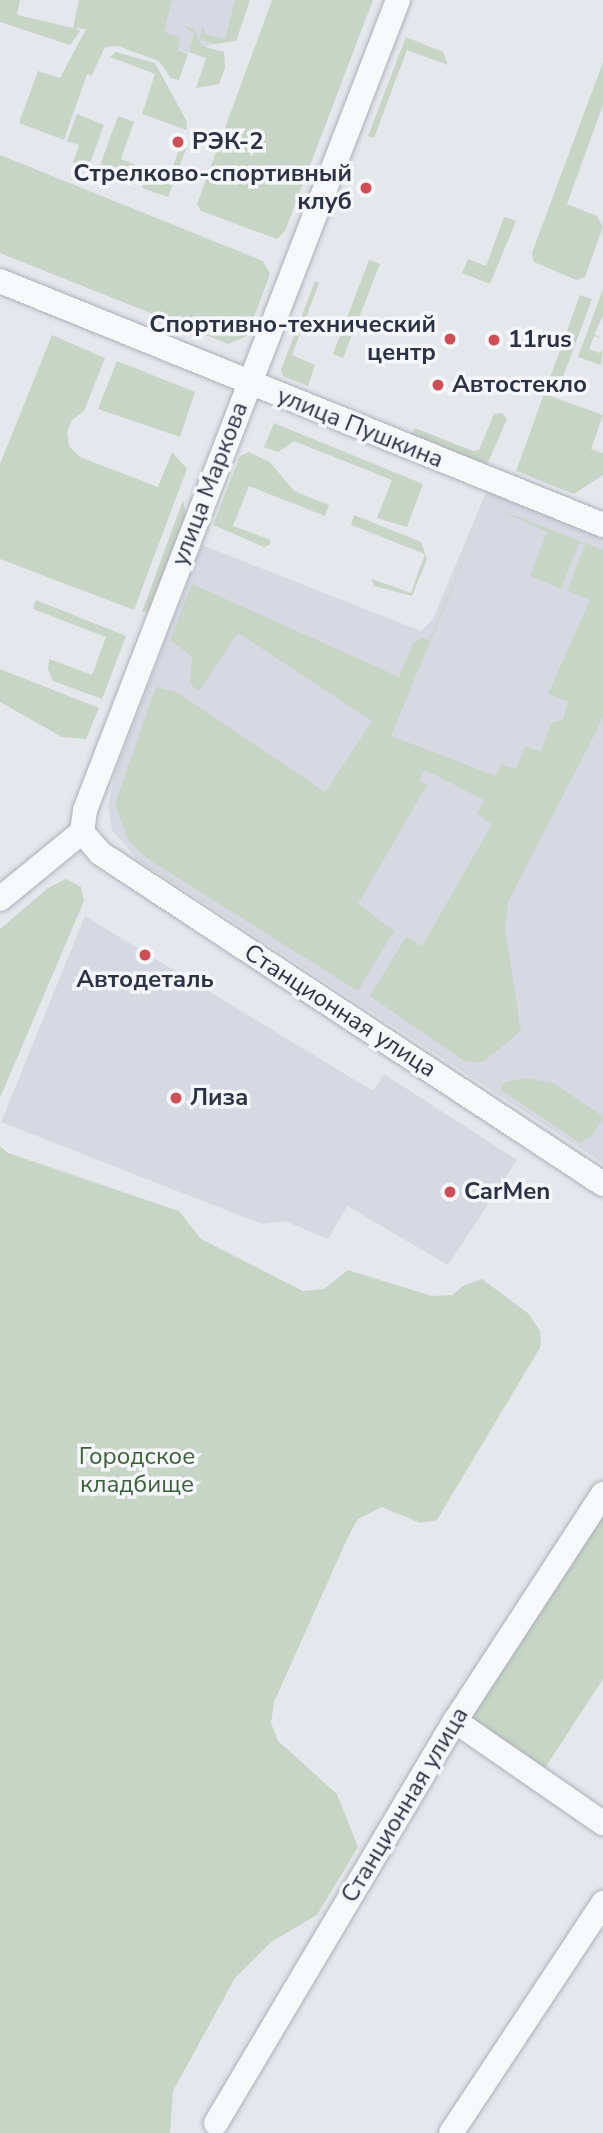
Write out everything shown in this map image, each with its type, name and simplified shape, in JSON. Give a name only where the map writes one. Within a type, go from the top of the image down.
[{"type":"street","name":"улица Маркова","points":[[82,832],[85,810],[398,0]]},
{"type":"street","name":"улица Пушкина","points":[[0,281],[603,525]]},
{"type":"street","points":[[0,899],[82,832]]},
{"type":"street","name":"Станционная улица","points":[[82,832],[100,853],[603,1184]]},
{"type":"street","name":"Станционная улица","points":[[216,2123],[455,1721],[603,1493]]},
{"type":"street","points":[[455,1721],[603,1823]]},
{"type":"street","points":[[452,2133],[603,1903]]},
{"type":"shaded area","points":[[171,0],[236,0],[227,39],[188,53],[179,50],[163,33]]},
{"type":"shaded area","points":[[489,485],[603,534],[603,1163],[137,859],[112,830],[108,806],[115,773],[202,545],[421,631],[433,619]]},
{"type":"shaded area","points":[[85,916],[373,1091],[384,1074],[517,1160],[448,1265],[347,1206],[328,1239],[285,1221],[262,1224],[1,1122]]},
{"type":"green space","points":[[0,0],[20,0],[17,15],[73,28],[79,0],[172,0],[164,32],[180,37],[178,50],[188,54],[179,80],[171,78],[159,61],[118,46],[105,47],[92,75],[87,74],[64,140],[19,123],[38,71],[60,78],[86,29],[76,28],[80,31],[70,45],[0,22]]},
{"type":"green space","points":[[235,0],[250,0],[236,41],[214,44],[200,39],[202,26],[206,34],[225,39]]},
{"type":"green space","points":[[272,0],[373,0],[285,231],[277,239],[201,211],[197,204]]},
{"type":"green space","points":[[185,26],[194,29],[202,46],[224,52],[225,68],[219,84],[196,88],[206,58],[189,52],[194,34]]},
{"type":"green space","points":[[406,37],[443,52],[448,65],[407,50],[374,138],[368,136]]},
{"type":"green space","points":[[116,52],[155,63],[187,122],[186,130],[142,114],[155,74],[110,57]]},
{"type":"green space","points":[[603,62],[603,105],[567,204],[597,216],[603,227],[585,277],[576,280],[534,262],[532,253]]},
{"type":"green space","points":[[77,114],[104,125],[90,163],[83,166],[73,163],[79,145],[67,141]]},
{"type":"green space","points":[[118,116],[134,122],[121,159],[141,167],[134,185],[98,171]]},
{"type":"green space","points":[[180,147],[186,149],[168,197],[142,188],[149,170],[169,177]]},
{"type":"green space","points":[[0,155],[263,261],[270,274],[247,336],[228,344],[0,253]]},
{"type":"green space","points":[[504,217],[516,221],[490,284],[462,273],[468,259],[486,266]]},
{"type":"green space","points":[[369,260],[380,264],[343,358],[333,354]]},
{"type":"green space","points":[[315,281],[319,283],[292,355],[315,365],[308,386],[283,376],[281,370]]},
{"type":"green space","points":[[603,289],[603,316],[594,334],[603,339],[594,336],[589,349],[600,353],[603,349],[601,365],[578,357]]},
{"type":"green space","points":[[580,295],[592,299],[557,393],[546,389]]},
{"type":"green space","points":[[52,335],[105,358],[84,411],[72,420],[67,432],[69,446],[80,457],[158,487],[172,452],[187,469],[134,610],[0,559],[0,464]]},
{"type":"green space","points":[[117,361],[195,392],[180,437],[98,409]]},
{"type":"green space","points":[[544,394],[603,415],[591,449],[603,453],[603,475],[574,494],[516,471]]},
{"type":"green space","points":[[502,413],[507,419],[486,467],[410,436],[415,428],[473,451],[479,450],[494,414]]},
{"type":"green space","points":[[274,423],[423,484],[407,527],[377,518],[392,480],[294,441],[278,452],[264,447]]},
{"type":"green space","points":[[249,452],[270,462],[294,491],[329,505],[325,516],[249,486],[233,526],[271,540],[269,545],[264,547],[213,525],[240,456]]},
{"type":"green space","points":[[183,500],[187,519],[152,611],[142,612]]},
{"type":"green space","points":[[486,506],[391,736],[496,776],[501,764],[516,769],[525,746],[541,752],[551,723],[563,719],[568,701],[548,694],[590,600],[567,591],[585,545],[579,543],[561,589],[530,576],[547,532],[500,510],[603,550],[603,718],[508,902],[505,929],[521,1031],[483,1062],[475,1062],[464,1061],[370,996],[406,937],[422,946],[492,824],[477,814],[484,800],[425,770],[419,781],[427,785],[358,904],[394,931],[358,991],[148,859],[129,842],[115,804],[156,687],[177,692],[325,792],[372,721],[238,633],[200,690],[194,688],[190,682],[192,657],[170,640],[192,584],[399,677],[413,643],[423,638],[429,641]]},
{"type":"green space","points":[[354,515],[421,542],[427,559],[412,596],[374,586],[372,579],[411,593],[425,554],[351,525]]},
{"type":"green space","points":[[36,600],[126,636],[102,699],[53,681],[48,669],[49,659],[92,675],[106,637],[33,609]]},
{"type":"green space","points":[[0,669],[99,708],[86,739],[62,737],[0,702]]},
{"type":"green space","points":[[66,879],[81,887],[84,901],[0,1098],[0,929],[48,888]]},
{"type":"green space","points":[[524,1078],[553,1083],[601,1115],[603,1119],[591,1137],[580,1143],[501,1090],[503,1083]]},
{"type":"green space","name":"Городское кладбище","points":[[0,1146],[8,1153],[179,1211],[201,1239],[303,1291],[324,1289],[348,1270],[432,1296],[453,1295],[463,1286],[482,1279],[529,1314],[540,1331],[541,1346],[437,1520],[420,1523],[382,1507],[358,1519],[348,1537],[274,1702],[271,1723],[278,1741],[337,1794],[358,1847],[317,1915],[271,1942],[235,1978],[173,2091],[170,2133],[0,2133]]},
{"type":"green space","points":[[603,1508],[603,1679],[545,1768],[474,1721],[472,1713]]},
{"type":"place","name":"РЭК-2","points":[[178,142]]},
{"type":"place","name":"Стрелково-спортивный клуб","points":[[366,188]]},
{"type":"place","name":"Спортивно-технический центр","points":[[450,339]]},
{"type":"place","name":"11rus","points":[[494,340]]},
{"type":"place","name":"Автостекло","points":[[438,385]]},
{"type":"place","name":"Автодеталь","points":[[145,955]]},
{"type":"place","name":"Лиза","points":[[176,1098]]},
{"type":"place","name":"CarMen","points":[[450,1192]]}]
